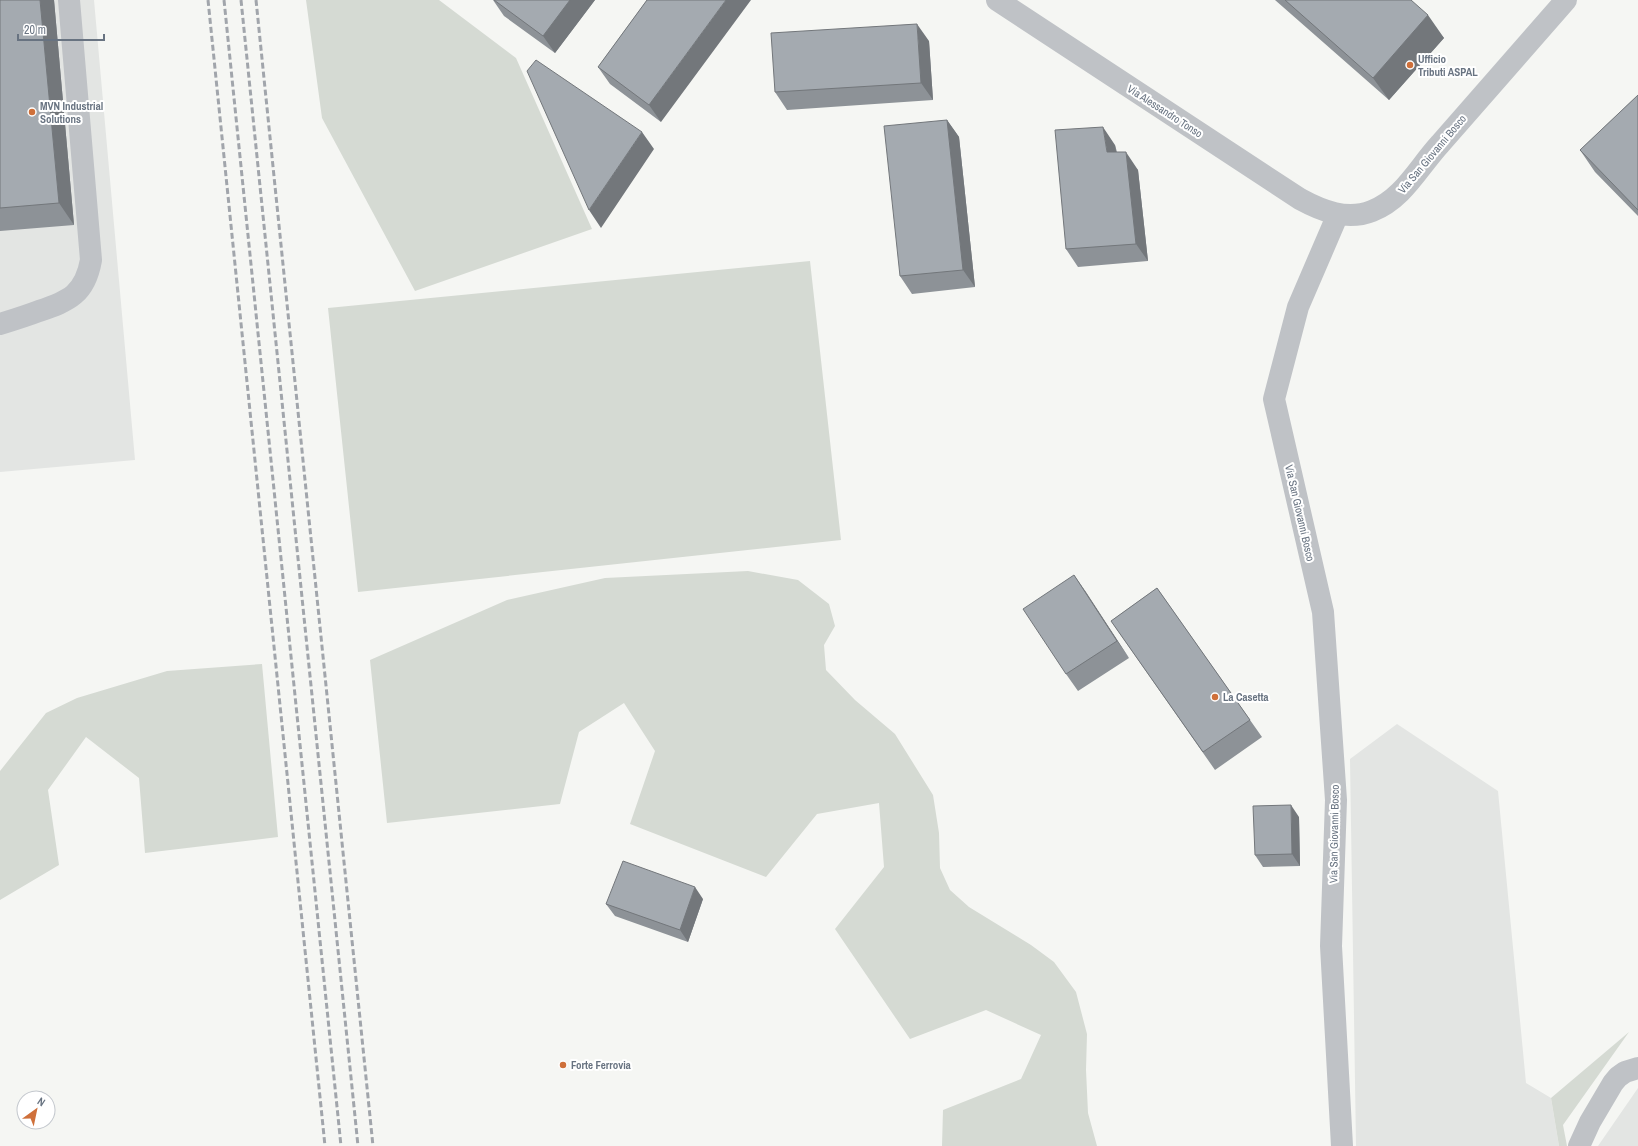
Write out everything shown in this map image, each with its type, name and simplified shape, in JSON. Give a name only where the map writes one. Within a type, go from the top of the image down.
[{"type":"street","points":[[0,324],[63,303],[74,295],[89,272],[91,260],[69,0]]},
{"type":"street","name":"Via Alessandro Tonso","points":[[996,0],[1300,199],[1312,206],[1338,214]]},
{"type":"street","name":"Via San Giovanni Bosco","points":[[1342,1146],[1331,946],[1336,800],[1323,612],[1274,399],[1298,307],[1338,214],[1355,215],[1371,212],[1385,206],[1398,196],[1426,159],[1566,0]]},
{"type":"street","points":[[1579,1146],[1590,1122],[1616,1080],[1625,1072],[1638,1068]]},
{"type":"shaded area","points":[[0,0],[94,0],[135,460],[0,472]]},
{"type":"shaded area","points":[[306,0],[439,0],[516,58],[592,229],[415,291],[322,118]]},
{"type":"shaded area","points":[[810,261],[841,540],[358,592],[328,308]]},
{"type":"shaded area","points":[[748,571],[798,580],[829,604],[835,626],[824,645],[826,670],[855,700],[895,734],[933,795],[939,833],[940,868],[950,890],[969,907],[1031,945],[1054,962],[1076,992],[1087,1034],[1086,1070],[1088,1113],[1097,1146],[942,1146],[943,1110],[1021,1079],[1041,1035],[986,1010],[910,1039],[835,929],[884,867],[879,803],[817,814],[766,877],[630,824],[655,751],[624,703],[579,732],[560,804],[387,823],[370,660],[507,600],[605,578]]},
{"type":"shaded area","points":[[262,664],[278,837],[145,853],[139,778],[86,737],[48,790],[59,865],[0,900],[0,771],[46,713],[77,698],[167,671]]},
{"type":"shaded area","points":[[1397,724],[1498,791],[1526,1083],[1551,1098],[1559,1146],[1356,1146],[1350,759]]},
{"type":"shaded area","points":[[1629,1032],[1563,1125],[1567,1146],[1559,1146],[1551,1098]]},
{"type":"shaded area","points":[[1638,1088],[1638,1146],[1598,1146]]},
{"type":"building","name":"MVN Industrial Solutions","points":[[0,0],[40,0],[59,203],[0,208]]},
{"type":"building","points":[[494,0],[570,0],[543,36]]},
{"type":"building","points":[[647,0],[726,0],[649,105],[598,67]]},
{"type":"building","points":[[1285,0],[1411,0],[1428,15],[1373,78]]},
{"type":"building","points":[[917,24],[921,83],[775,92],[771,33]]},
{"type":"building","points":[[536,60],[642,132],[589,210],[527,71]]},
{"type":"building","points":[[1638,95],[1638,210],[1580,150]]},
{"type":"building","points":[[947,120],[963,270],[900,276],[884,126]]},
{"type":"building","points":[[1103,127],[1107,152],[1126,152],[1136,244],[1066,249],[1055,130]]},
{"type":"building","points":[[1074,575],[1117,641],[1066,674],[1023,609]]},
{"type":"building","points":[[1157,588],[1250,720],[1203,752],[1111,621]]},
{"type":"building","points":[[1291,805],[1292,854],[1255,855],[1253,806]]},
{"type":"building","points":[[623,861],[695,887],[680,930],[606,904]]},
{"type":"railway","points":[[208,0],[325,1146]]},
{"type":"railway","points":[[224,0],[341,1146]]},
{"type":"railway","points":[[241,0],[358,1146]]},
{"type":"railway","points":[[256,0],[373,1146]]},
{"type":"place","name":"Ufficio Tributi ASPAL","points":[[1410,65]]},
{"type":"place","name":"MVN Industrial Solutions","points":[[32,112]]},
{"type":"place","name":"La Casetta","points":[[1215,697]]},
{"type":"place","name":"Forte Ferrovia","points":[[563,1065]]}]
